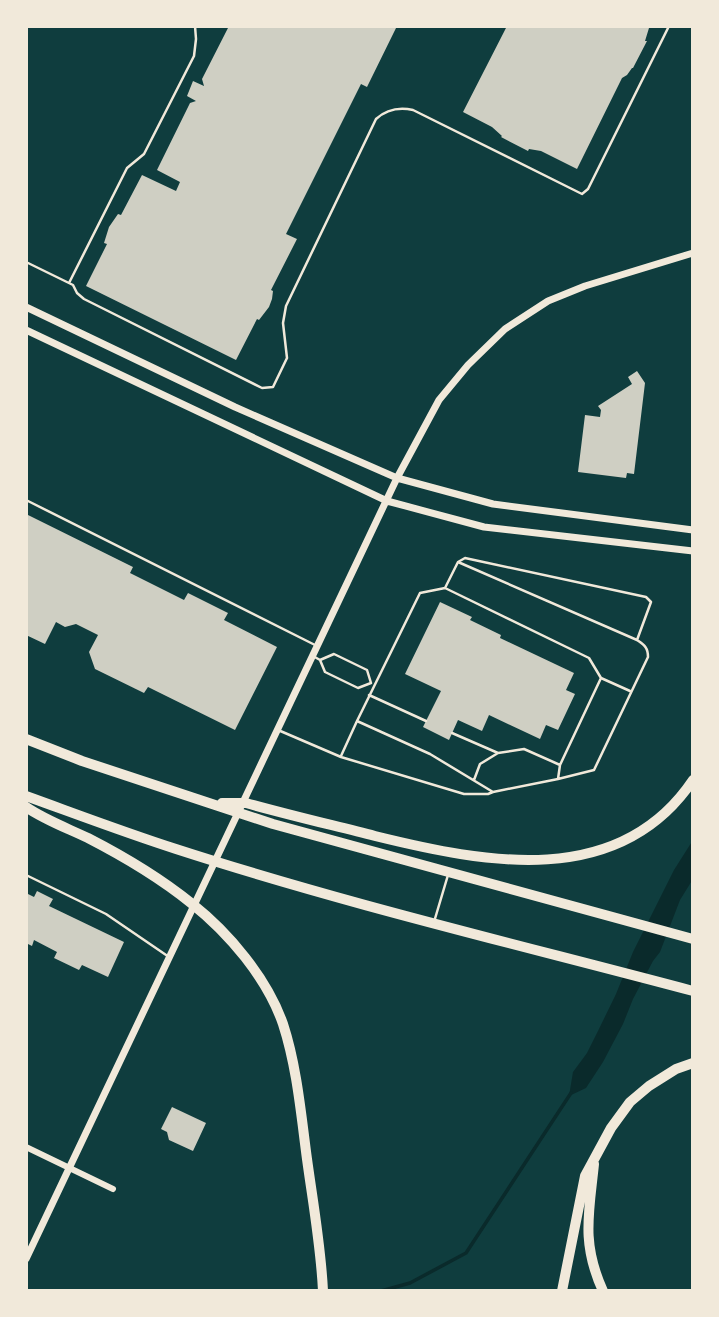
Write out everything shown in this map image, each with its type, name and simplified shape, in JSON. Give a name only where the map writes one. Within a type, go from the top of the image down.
[{"type":"highway","points":[[26,739],[82,761],[273,824],[692,939]]},
{"type":"highway","points":[[203,801],[246,803],[456,855],[525,860],[563,859],[598,851],[633,836],[657,821],[693,780]]},
{"type":"highway","points":[[26,796],[174,849],[251,873],[693,991]]},
{"type":"highway","points":[[26,807],[90,839],[191,903],[240,950],[257,974],[282,1022],[297,1087],[323,1291]]},
{"type":"highway","points":[[562,1291],[585,1176],[611,1128],[630,1102],[649,1086],[693,1063]]},
{"type":"highway","points":[[595,1157],[588,1209],[588,1243],[603,1291]]},
{"type":"street","points":[[26,1259],[278,730],[316,658],[318,646],[397,478],[439,400],[468,365],[505,329],[548,301],[585,286],[693,253]]},
{"type":"street","points":[[26,307],[227,403],[397,478],[493,504],[693,530]]},
{"type":"street","points":[[26,330],[387,501],[484,527],[693,551]]},
{"type":"street","points":[[26,1147],[113,1189]]},
{"type":"lane","points":[[69,283],[127,168],[144,154],[194,56],[195,26]]},
{"type":"lane","points":[[26,262],[73,285],[84,299],[262,388],[272,387],[287,358],[283,323],[286,306],[373,122],[394,109],[413,110],[582,194],[588,189],[668,26]]},
{"type":"lane","points":[[26,500],[318,646]]},
{"type":"lane","points":[[445,588],[458,562],[465,558],[646,597],[651,602],[637,640]]},
{"type":"lane","points":[[278,730],[341,757],[464,794],[488,794],[594,770],[648,657],[648,650],[637,640],[458,562]]},
{"type":"lane","points":[[341,757],[420,593],[445,588],[589,658],[601,678],[631,692]]},
{"type":"lane","points":[[334,654],[367,670],[371,683],[358,688],[325,672],[316,658],[334,654]]},
{"type":"lane","points":[[558,779],[560,765],[601,678]]},
{"type":"lane","points":[[369,695],[426,721]]},
{"type":"lane","points":[[357,721],[430,754],[493,792]]},
{"type":"lane","points":[[452,733],[498,753]]},
{"type":"lane","points":[[474,780],[480,764],[498,753],[524,749],[560,765]]},
{"type":"lane","points":[[434,923],[449,871]]},
{"type":"lane","points":[[26,875],[106,914],[170,957]]},
{"type":"water","points":[[693,840],[693,879],[680,900],[660,952],[633,999],[603,1062],[586,1088],[569,1096],[573,1072],[587,1053],[633,952],[674,870]]},
{"type":"building","points":[[229,26],[397,26],[367,87],[361,84],[286,234],[297,239],[271,290],[273,291],[269,307],[259,320],[257,319],[236,360],[86,286],[107,244],[104,243],[109,227],[118,214],[121,215],[142,175],[176,191],[180,182],[157,170],[190,103],[196,101],[187,96],[193,81],[204,86],[202,79]]},
{"type":"building","points":[[507,26],[649,28],[647,41],[633,68],[622,78],[577,169],[541,151],[528,151],[463,112]]},
{"type":"building","points":[[637,371],[645,383],[634,474],[627,473],[626,478],[578,472],[585,415],[600,417],[601,410],[598,406],[632,384],[628,377]]},
{"type":"building","points":[[26,514],[133,567],[130,573],[184,600],[188,593],[228,613],[224,620],[277,647],[235,730],[148,687],[144,693],[95,669],[89,652],[98,635],[76,624],[65,627],[56,622],[45,644],[26,635]]},
{"type":"building","points":[[440,602],[472,617],[470,620],[501,635],[500,638],[574,673],[566,690],[575,694],[558,730],[546,725],[540,739],[489,715],[482,731],[458,720],[449,740],[423,727],[441,691],[405,674]]},
{"type":"building","points":[[37,891],[53,899],[49,906],[124,942],[108,977],[82,965],[79,970],[54,958],[57,952],[34,940],[32,946],[26,943],[26,893],[34,897]]},
{"type":"building","points":[[172,1107],[206,1123],[193,1151],[169,1140],[167,1132],[161,1129]]},
{"type":"waterway","points":[[381,1291],[410,1283],[466,1253],[571,1093]]}]
